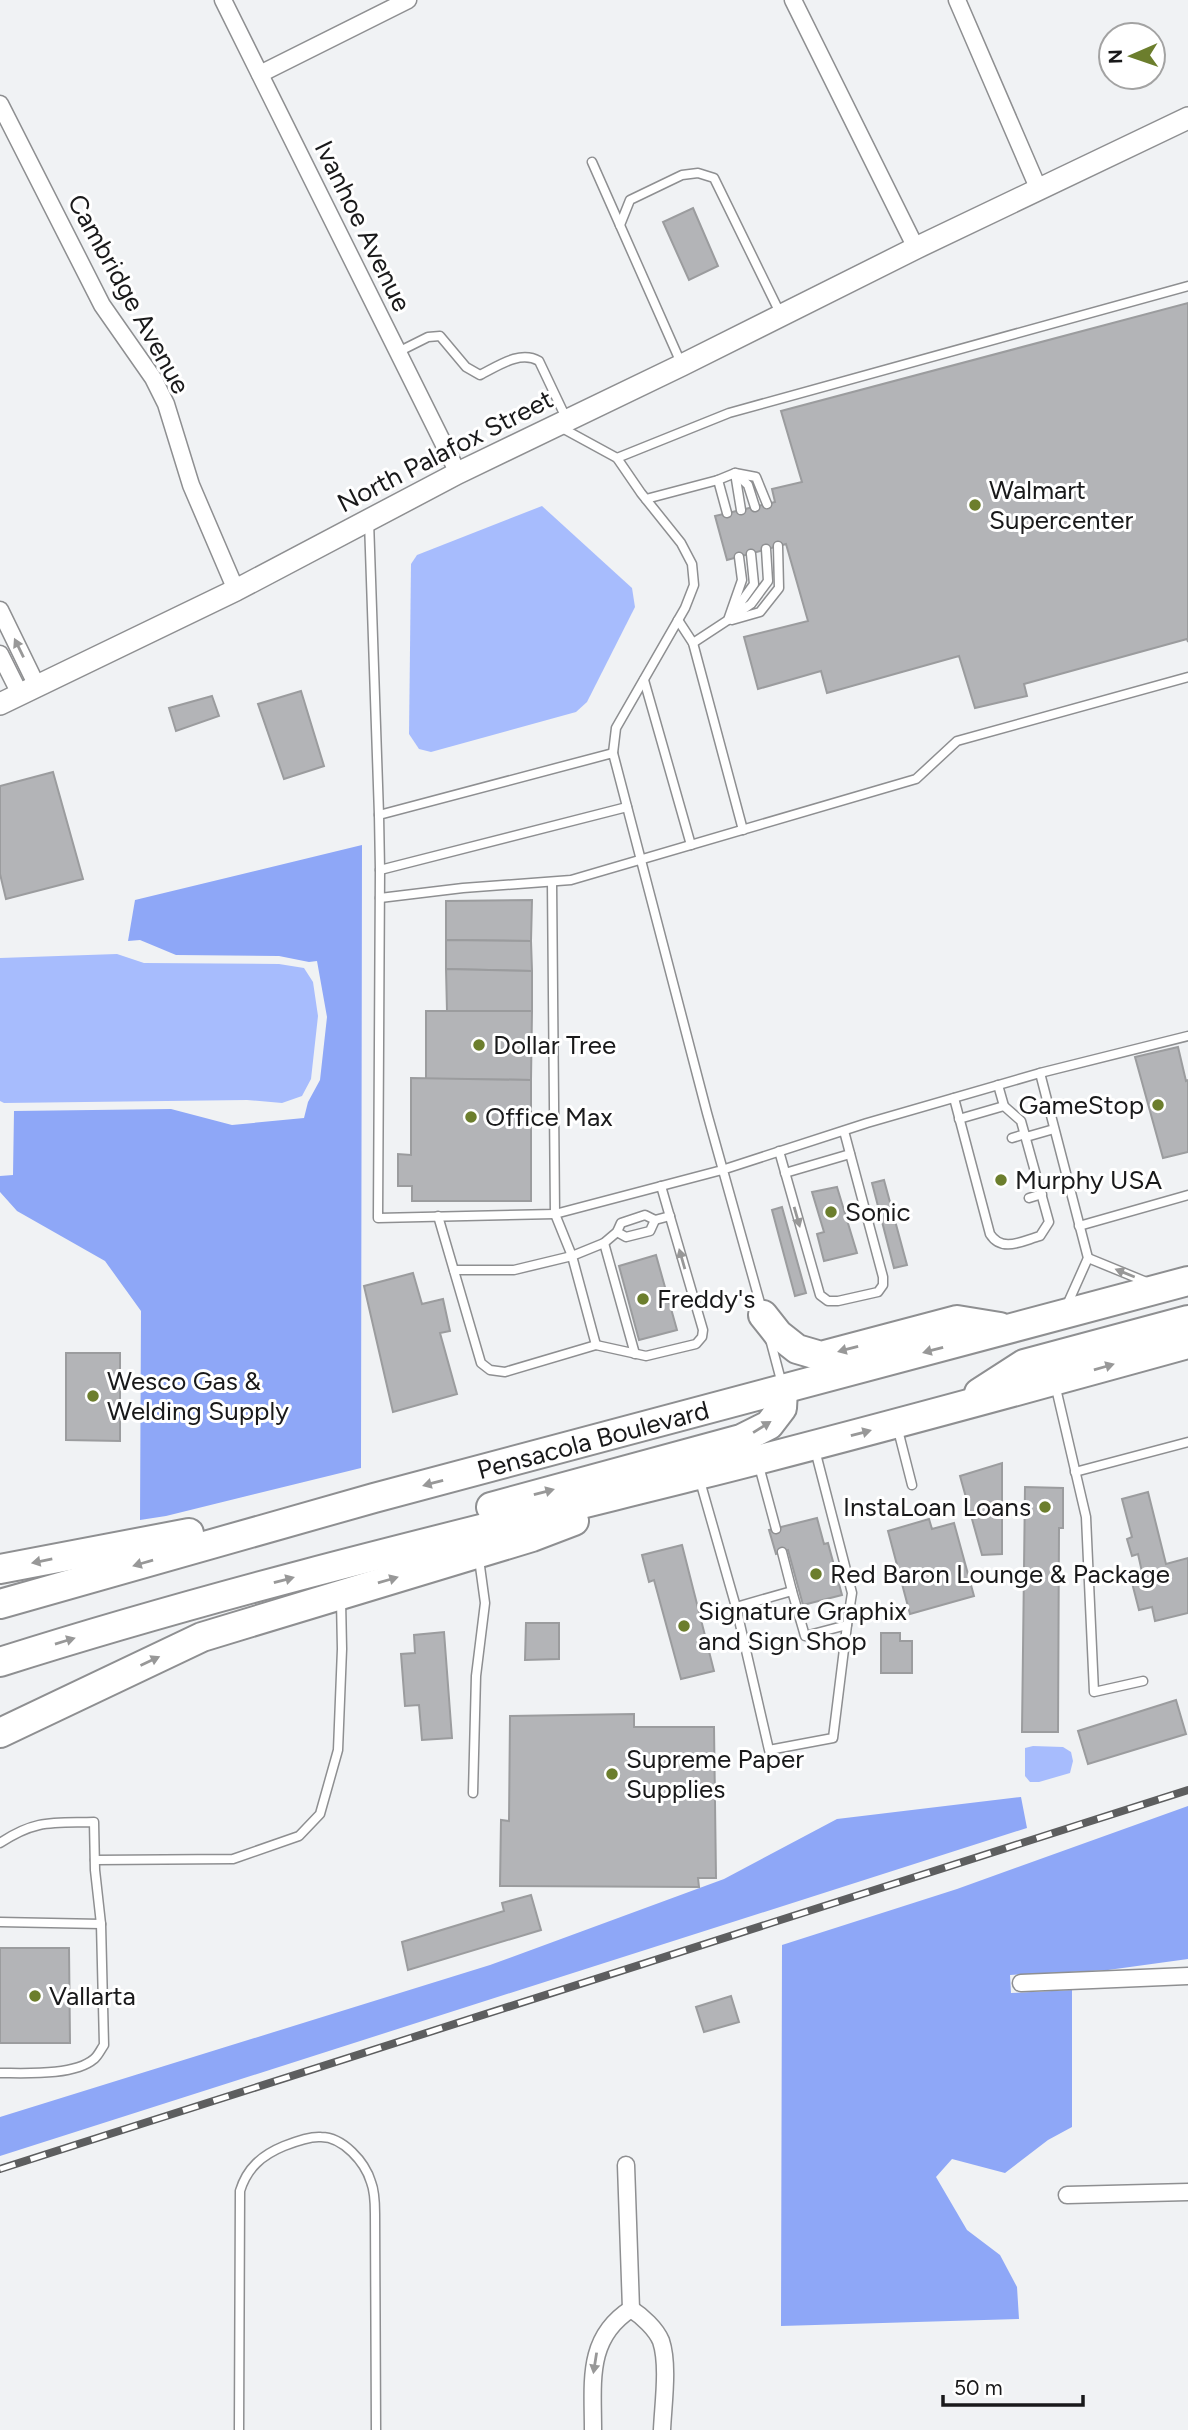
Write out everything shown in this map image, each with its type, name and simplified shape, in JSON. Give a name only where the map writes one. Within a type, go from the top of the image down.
[{"type":"highway","name":"Pensacola Boulevard","points":[[0,1604],[374,1498],[1175,1284]]},
{"type":"highway","points":[[763,1315],[778,1334],[797,1349],[821,1356],[957,1320],[1010,1329]]},
{"type":"highway","points":[[956,1407],[1024,1364],[1188,1320]]},
{"type":"highway","points":[[0,1733],[202,1637],[340,1594],[477,1541],[698,1475],[1188,1344]]},
{"type":"highway","points":[[439,1540],[493,1506],[741,1440],[769,1425],[782,1408],[783,1390]]},
{"type":"highway","points":[[0,1569],[374,1498]]},
{"type":"highway","points":[[0,1662],[75,1638],[439,1540],[477,1541]]},
{"type":"main road","name":"North Palafox Street","points":[[0,704],[236,590],[458,473],[1188,118]]},
{"type":"street","name":"Ivanhoe Avenue","points":[[223,0],[458,473]]},
{"type":"street","points":[[260,74],[408,0]]},
{"type":"street","points":[[793,0],[916,248]]},
{"type":"street","points":[[957,0],[1039,190]]},
{"type":"street","name":"Cambridge Avenue","points":[[0,104],[102,305],[153,378],[166,404],[191,485],[236,590]]},
{"type":"street","points":[[0,610],[29,690]]},
{"type":"street","points":[[0,654],[29,690]]},
{"type":"street","points":[[1021,1983],[1188,1976]]},
{"type":"street","points":[[626,2165],[631,2309]]},
{"type":"street","points":[[1067,2195],[1188,2192]]},
{"type":"street","points":[[593,2430],[596,2353],[608,2328],[631,2309]]},
{"type":"street","points":[[631,2309],[642,2316],[660,2338],[664,2377],[662,2430]]},
{"type":"lane","points":[[592,162],[682,365]]},
{"type":"lane","points":[[620,225],[630,200],[682,175],[698,173],[714,178],[781,316]]},
{"type":"lane","points":[[617,458],[729,413],[1188,286]]},
{"type":"lane","points":[[398,352],[428,337],[440,336],[466,367],[480,375],[514,359],[530,356],[539,361],[562,423],[617,458],[681,543],[692,564],[694,585],[678,620],[616,728],[613,753],[722,1170],[783,1390]]},
{"type":"lane","points":[[646,499],[735,473],[756,477],[767,504]]},
{"type":"lane","points":[[735,473],[748,485],[755,507]]},
{"type":"lane","points":[[735,473],[741,510]]},
{"type":"lane","points":[[718,480],[727,513]]},
{"type":"lane","points":[[369,522],[380,870],[378,1218],[555,1214],[722,1170],[1040,1073],[1188,1035]]},
{"type":"lane","points":[[728,621],[760,612],[779,587],[778,546]]},
{"type":"lane","points":[[693,643],[751,604],[768,581],[766,550]]},
{"type":"lane","points":[[728,621],[754,584],[751,554]]},
{"type":"lane","points":[[728,621],[741,580],[738,557]]},
{"type":"lane","points":[[678,620],[693,643],[743,830]]},
{"type":"lane","points":[[380,898],[463,888],[571,880],[916,779],[957,741],[1188,677]]},
{"type":"lane","points":[[644,680],[691,845]]},
{"type":"lane","points":[[379,815],[613,753]]},
{"type":"lane","points":[[380,870],[627,807]]},
{"type":"lane","points":[[552,882],[555,1214],[572,1256],[596,1345]]},
{"type":"lane","points":[[1040,1073],[1088,1258],[1063,1314]]},
{"type":"lane","points":[[954,1098],[988,1210],[990,1234],[995,1242],[1004,1246],[1040,1236],[1049,1222],[1026,1136],[1021,1121],[1004,1106],[998,1085]]},
{"type":"lane","points":[[959,1119],[1004,1106]]},
{"type":"lane","points":[[1012,1138],[1054,1129]]},
{"type":"lane","points":[[779,1152],[820,1295],[828,1301],[838,1301],[878,1292],[883,1285],[883,1277],[844,1131]]},
{"type":"lane","points":[[1019,1157],[1030,1153]]},
{"type":"lane","points":[[785,1172],[850,1154]]},
{"type":"lane","points":[[1024,1177],[1036,1174]]},
{"type":"lane","points":[[438,1216],[481,1363],[489,1370],[505,1372],[596,1345],[646,1356],[696,1344],[702,1337],[703,1330],[661,1186]]},
{"type":"lane","points":[[1029,1198],[1042,1195]]},
{"type":"lane","points":[[1079,1226],[1188,1195]]},
{"type":"lane","points":[[454,1270],[514,1270],[572,1256],[604,1243],[617,1233],[621,1223],[645,1215],[656,1220],[670,1216]]},
{"type":"lane","points":[[617,1233],[626,1237],[650,1231],[656,1220]]},
{"type":"lane","points":[[604,1243],[635,1354]]},
{"type":"lane","points":[[1088,1258],[1175,1284]]},
{"type":"lane","points":[[1054,1381],[1086,1517],[1094,1692],[1143,1681]]},
{"type":"lane","points":[[896,1423],[912,1485]]},
{"type":"lane","points":[[1075,1472],[1188,1442]]},
{"type":"lane","points":[[698,1475],[736,1607],[769,1750],[833,1738],[852,1593],[814,1445]]},
{"type":"lane","points":[[758,1460],[776,1529]]},
{"type":"lane","points":[[473,1793],[476,1676],[485,1603],[477,1541]]},
{"type":"lane","points":[[782,1552],[804,1636],[847,1625]]},
{"type":"lane","points":[[736,1607],[792,1591]]},
{"type":"lane","points":[[95,1860],[233,1859],[299,1836],[320,1814],[338,1750],[342,1649],[340,1594]]},
{"type":"lane","points":[[0,1843],[22,1829],[38,1824],[94,1822],[101,1924],[104,2045],[94,2059],[72,2068],[51,2073],[0,2073]]},
{"type":"lane","points":[[0,1922],[101,1924]]},
{"type":"lane","points":[[239,2430],[240,2191],[248,2171],[269,2152],[321,2136],[349,2149],[371,2181],[376,2214],[376,2430]]},
{"type":"shaded area","points":[[542,506],[632,588],[635,607],[587,702],[576,712],[431,752],[419,749],[409,734],[411,564],[417,555]]},
{"type":"shaded area","points":[[362,845],[361,1468],[140,1520],[141,1311],[105,1261],[17,1211],[0,1192],[0,1176],[13,1175],[14,1111],[171,1109],[232,1125],[304,1118],[308,1102],[320,1080],[327,1017],[317,961],[279,956],[176,955],[140,940],[128,941],[135,900]]},
{"type":"shaded area","points":[[117,954],[144,963],[279,964],[304,968],[313,982],[318,1016],[311,1079],[302,1096],[282,1103],[247,1100],[0,1101],[0,958]]},
{"type":"shaded area","points":[[1063,1747],[1071,1752],[1073,1761],[1070,1773],[1030,1782],[1025,1776],[1025,1748]]},
{"type":"shaded area","points":[[1021,1797],[1027,1828],[0,2156],[0,2117],[490,1965],[724,1879],[837,1819]]},
{"type":"shaded area","points":[[1188,1806],[1188,1959],[1108,1970],[1010,1975],[1011,1993],[1072,1990],[1072,2127],[1048,2140],[1005,2173],[952,2159],[936,2177],[967,2230],[1000,2255],[1017,2287],[1019,2319],[781,2326],[782,1945],[957,1889]]},
{"type":"building","points":[[693,208],[718,266],[689,280],[663,222]]},
{"type":"building","name":"Walmart Supercenter","points":[[1188,303],[1188,642],[1187,639],[1024,684],[1027,696],[975,708],[959,656],[827,693],[821,671],[758,689],[744,637],[808,621],[786,544],[727,560],[715,516],[775,502],[772,489],[802,482],[781,411]]},
{"type":"building","points":[[301,691],[324,766],[284,779],[258,704]]},
{"type":"building","points":[[212,696],[219,716],[176,731],[169,708]]},
{"type":"building","points":[[53,772],[83,879],[6,899],[0,874],[0,786]]},
{"type":"building","points":[[532,900],[531,941],[446,940],[446,901]]},
{"type":"building","points":[[446,940],[531,941],[532,971],[446,969]]},
{"type":"building","points":[[446,969],[532,971],[532,1011],[447,1011]]},
{"type":"building","name":"Dollar Tree","points":[[426,1011],[532,1011],[531,1080],[426,1079]]},
{"type":"building","points":[[1178,1047],[1186,1081],[1188,1080],[1188,1152],[1163,1158],[1135,1057]]},
{"type":"building","name":"Office Max","points":[[411,1078],[531,1080],[531,1201],[412,1201],[412,1186],[398,1186],[398,1154],[411,1155]]},
{"type":"building","points":[[884,1180],[907,1265],[894,1268],[872,1183]]},
{"type":"building","name":"Sonic","points":[[837,1187],[857,1253],[824,1261],[817,1234],[824,1232],[812,1192]]},
{"type":"building","points":[[782,1207],[806,1293],[795,1296],[772,1210]]},
{"type":"building","points":[[656,1255],[677,1330],[639,1340],[619,1266]]},
{"type":"building","points":[[413,1273],[422,1304],[443,1299],[450,1331],[440,1333],[457,1394],[393,1412],[364,1286]]},
{"type":"building","name":"Wesco Gas & Welding Supply","points":[[66,1353],[120,1353],[120,1441],[66,1440]]},
{"type":"building","points":[[1002,1463],[1002,1554],[982,1555],[960,1476]]},
{"type":"building","points":[[1025,1487],[1063,1488],[1063,1528],[1059,1528],[1058,1732],[1022,1732]]},
{"type":"building","points":[[1148,1492],[1166,1564],[1188,1558],[1188,1613],[1155,1621],[1152,1607],[1139,1610],[1130,1575],[1142,1572],[1138,1554],[1132,1556],[1127,1539],[1132,1537],[1122,1499]]},
{"type":"building","name":"Red Baron Lounge & Package","points":[[817,1518],[824,1544],[828,1543],[842,1595],[803,1605],[788,1550],[776,1554],[769,1530]]},
{"type":"building","points":[[929,1519],[932,1529],[954,1523],[974,1596],[910,1614],[888,1531]]},
{"type":"building","name":"Signature Graphix and Sign Shop","points":[[682,1545],[714,1671],[681,1679],[654,1580],[649,1582],[642,1555]]},
{"type":"building","points":[[526,1623],[559,1623],[559,1659],[525,1660]]},
{"type":"building","points":[[444,1632],[452,1738],[422,1740],[419,1705],[405,1706],[401,1654],[415,1653],[414,1635]]},
{"type":"building","points":[[881,1633],[900,1633],[900,1641],[912,1641],[912,1673],[881,1673]]},
{"type":"building","points":[[1176,1700],[1186,1734],[1088,1764],[1078,1731]]},
{"type":"building","name":"Supreme Paper Supplies","points":[[634,1714],[634,1727],[714,1727],[716,1878],[698,1878],[699,1887],[500,1886],[501,1820],[509,1821],[510,1716]]},
{"type":"building","points":[[531,1895],[541,1930],[408,1970],[402,1942],[504,1911],[502,1903]]},
{"type":"building","name":"Vallarta","points":[[0,1948],[69,1948],[70,2043],[0,2043]]},
{"type":"building","points":[[731,1996],[739,2022],[704,2032],[696,2007]]},
{"type":"railway","points":[[0,2169],[1188,1790]]},
{"type":"place","name":"Walmart Supercenter","points":[[975,505]]},
{"type":"place","name":"Dollar Tree","points":[[479,1045]]},
{"type":"place","name":"GameStop","points":[[1158,1105]]},
{"type":"place","name":"Office Max","points":[[471,1117]]},
{"type":"place","name":"Murphy USA","points":[[1001,1180]]},
{"type":"place","name":"Sonic","points":[[831,1212]]},
{"type":"place","name":"Freddy's","points":[[643,1299]]},
{"type":"place","name":"Wesco Gas & Welding Supply","points":[[93,1396]]},
{"type":"place","name":"InstaLoan Loans","points":[[1045,1507]]},
{"type":"place","name":"Red Baron Lounge & Package","points":[[816,1574]]},
{"type":"place","name":"Signature Graphix and Sign Shop","points":[[684,1626]]},
{"type":"place","name":"Supreme Paper Supplies","points":[[612,1774]]},
{"type":"place","name":"Vallarta","points":[[35,1996]]}]
